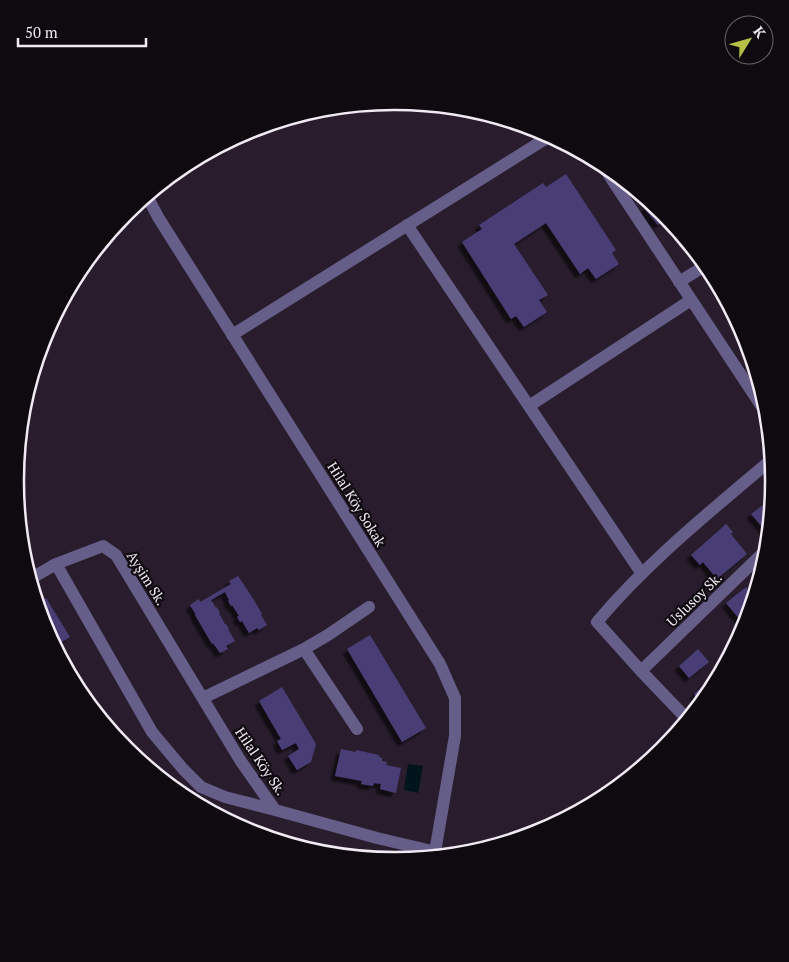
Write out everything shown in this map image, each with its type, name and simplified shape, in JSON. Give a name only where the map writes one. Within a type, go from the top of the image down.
[{"type":"street","points":[[232,335],[542,141]]},
{"type":"street","points":[[614,183],[756,397]]},
{"type":"street","name":"Hilal Köy Sokak","points":[[150,202],[158,218],[440,664],[455,698],[455,736],[435,850]]},
{"type":"street","points":[[407,225],[642,574]]},
{"type":"street","points":[[679,282],[699,269]]},
{"type":"street","points":[[529,406],[691,300]]},
{"type":"street","points":[[683,714],[597,622],[612,604],[674,543],[764,466]]},
{"type":"street","name":"Ayşim Sk.","points":[[36,576],[56,564],[102,546],[116,555],[203,698]]},
{"type":"street","name":"Uslusoy Sk.","points":[[641,671],[757,559]]},
{"type":"street","points":[[56,564],[152,732],[183,770],[201,787],[225,797],[275,810]]},
{"type":"street","points":[[203,698],[304,649],[369,607]]},
{"type":"street","points":[[304,649],[357,729]]},
{"type":"street","name":"Hilal Köy Sk.","points":[[203,698],[240,760],[275,810],[428,850]]},
{"type":"water","points":[[408,764],[423,766],[418,793],[404,790]]},
{"type":"building","points":[[566,174],[616,250],[612,253],[619,264],[596,279],[588,268],[580,274],[546,223],[514,244],[548,295],[539,300],[547,312],[524,327],[516,316],[511,319],[462,242],[482,229],[479,225],[543,183],[546,187]]},
{"type":"building","points":[[645,207],[660,223],[658,225]]},
{"type":"building","points":[[764,504],[762,527],[751,514]]},
{"type":"building","points":[[726,524],[733,532],[731,534],[747,554],[717,579],[703,562],[700,565],[691,555]]},
{"type":"building","points":[[238,576],[254,600],[267,625],[249,633],[242,621],[240,622],[237,617],[239,616],[228,601],[225,592],[211,600],[217,607],[235,641],[226,646],[228,649],[220,653],[212,644],[190,605],[199,599],[200,602],[231,584],[229,581]]},
{"type":"building","points":[[746,587],[749,591],[739,618],[726,603]]},
{"type":"building","points":[[46,598],[70,637],[61,642],[52,623],[43,600]]},
{"type":"building","points":[[370,635],[426,728],[402,742],[347,649]]},
{"type":"building","points":[[698,649],[709,662],[689,678],[679,666]]},
{"type":"building","points":[[704,685],[696,696],[694,694]]},
{"type":"building","points":[[282,687],[316,744],[311,762],[297,770],[288,756],[299,749],[296,743],[282,750],[277,741],[281,739],[259,701]]},
{"type":"building","points":[[341,749],[379,755],[382,761],[387,762],[386,765],[401,768],[396,793],[380,789],[381,784],[374,783],[373,786],[361,784],[362,781],[335,776]]}]
